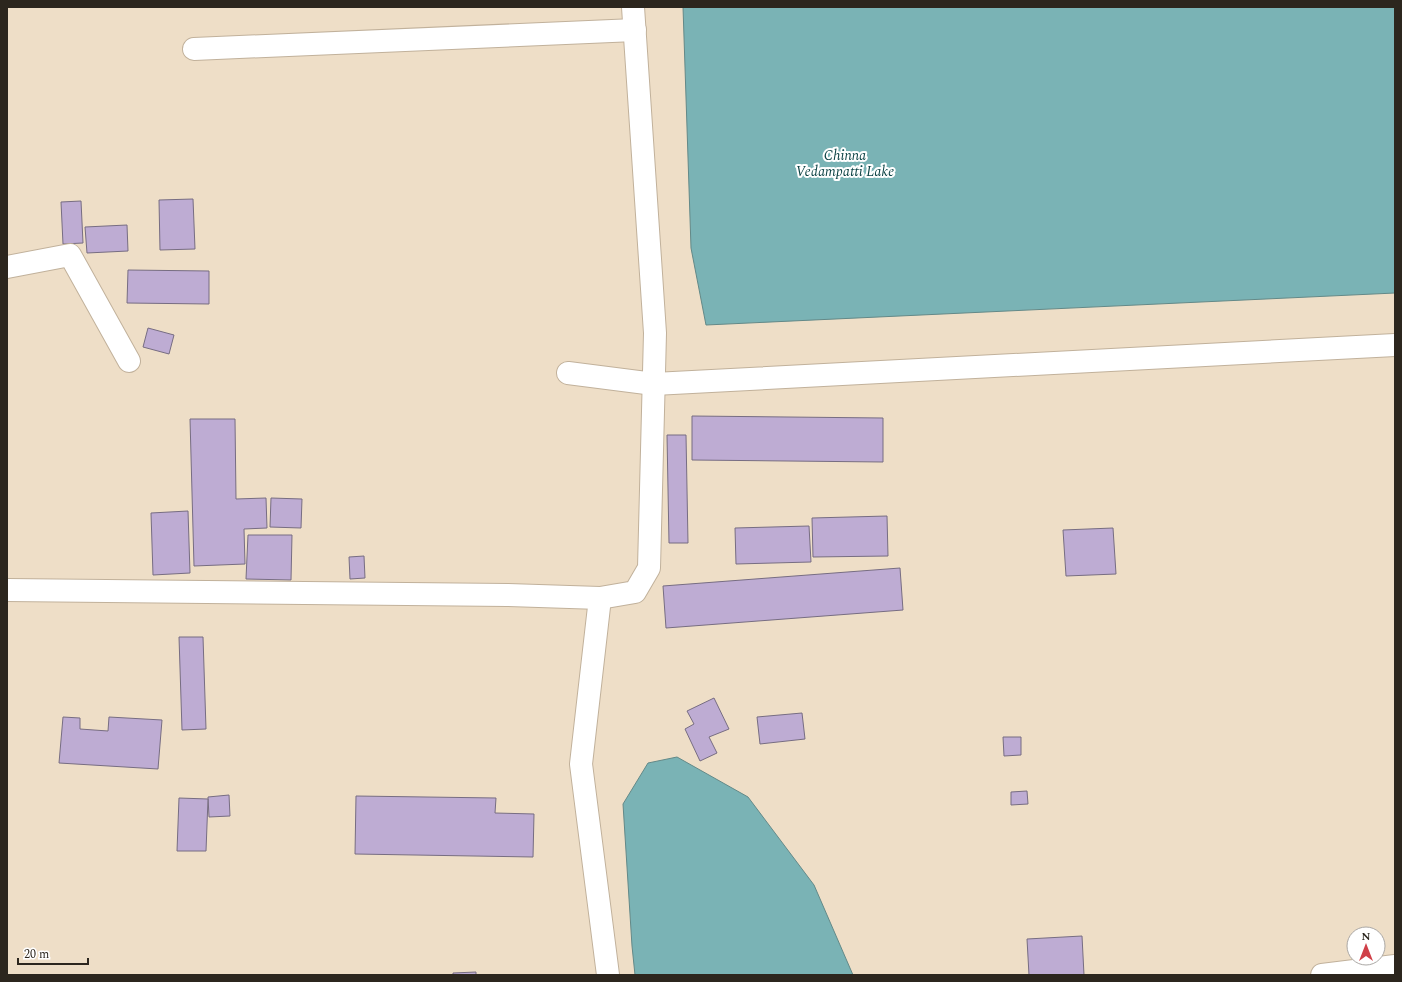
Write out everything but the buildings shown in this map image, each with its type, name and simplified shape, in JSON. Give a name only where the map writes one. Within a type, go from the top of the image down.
[{"type":"street","points":[[7,590],[508,595],[600,598],[635,592],[649,568],[655,332],[633,7]]},
{"type":"street","points":[[194,49],[635,30]]},
{"type":"street","points":[[7,267],[70,255],[129,361]]},
{"type":"street","points":[[568,373],[654,384],[1395,345]]},
{"type":"street","points":[[600,598],[581,764],[608,975]]},
{"type":"street","points":[[1322,975],[1395,966]]},
{"type":"water","name":"Chinna Vedampatti Lake","points":[[683,7],[1395,7],[1395,293],[706,325],[691,248]]},
{"type":"water","points":[[677,757],[748,797],[814,885],[853,975],[635,975],[623,804],[648,763]]}]
